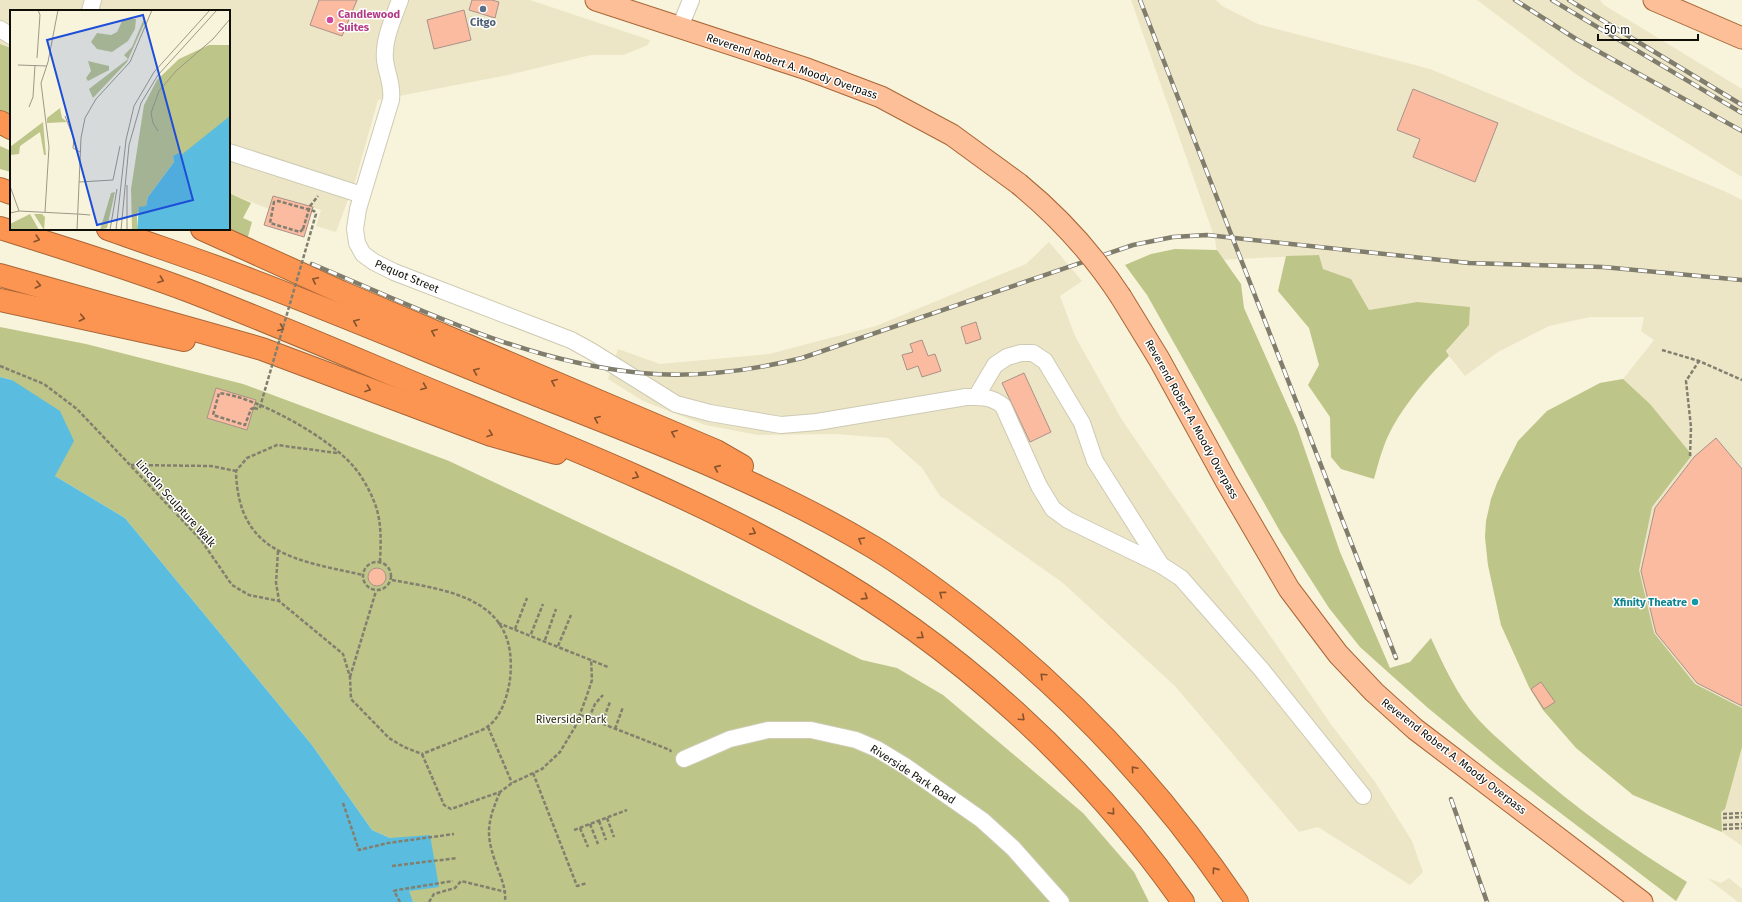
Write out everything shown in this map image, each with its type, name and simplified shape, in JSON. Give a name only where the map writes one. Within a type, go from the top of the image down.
[{"type":"highway","points":[[0,122],[10,127]]},
{"type":"highway","points":[[0,137],[10,142]]},
{"type":"highway","points":[[0,189],[10,193]]},
{"type":"highway","points":[[0,228],[112,263],[193,292],[600,460],[698,504],[788,550],[850,587],[931,643],[1009,706],[1072,767],[1136,839],[1183,902]]},
{"type":"highway","points":[[111,230],[259,283],[685,455],[778,496],[894,560],[960,608],[1033,667],[1098,730],[1154,791],[1210,862],[1238,902]]},
{"type":"highway","points":[[204,230],[341,292],[716,451],[742,467],[778,496]]},
{"type":"highway","points":[[0,275],[277,354],[331,376],[513,442],[556,453],[600,460]]},
{"type":"highway","points":[[2,300],[208,346],[331,376]]},
{"type":"main road","name":"Reverend Robert A. Moody Overpass","points":[[596,0],[807,69],[894,103],[952,135],[1019,184],[1068,230],[1100,268],[1120,297],[1158,359],[1226,481],[1279,571],[1305,612],[1338,654],[1374,692],[1415,729],[1642,902]]},
{"type":"main road","points":[[1654,0],[1742,38]]},
{"type":"street","points":[[90,10],[93,0]]},
{"type":"street","name":"Pequot Street","points":[[400,0],[385,50],[386,64],[392,86],[391,100],[356,218],[355,234],[361,251],[370,260],[404,276],[580,345],[647,388],[676,404],[710,413],[781,425],[817,422],[976,397],[995,400],[1003,406],[1029,466],[1044,495],[1053,508],[1068,520],[1161,565],[1181,578],[1261,669],[1363,796]]},
{"type":"street","points":[[680,27],[690,0]]},
{"type":"street","points":[[0,29],[10,35]]},
{"type":"street","points":[[230,152],[362,195]]},
{"type":"street","points":[[976,397],[995,365],[1007,358],[1020,353],[1033,353],[1045,361],[1082,423],[1095,461],[1161,565]]},
{"type":"street","name":"Riverside Park Road","points":[[679,758],[730,739],[768,730],[811,730],[856,740],[877,749],[905,766],[982,820],[1027,861],[1061,902]]},
{"type":"path","points":[[330,185],[312,203],[303,229],[300,232],[270,223],[274,202],[278,201],[314,211],[316,214],[260,407],[258,409],[251,408],[245,424],[214,416],[213,413],[218,395],[222,394],[255,404],[316,434],[354,467],[373,498],[381,522],[380,562]]},
{"type":"path","points":[[1662,350],[1699,361],[1742,380]]},
{"type":"path","points":[[1690,456],[1692,427],[1686,381],[1699,361]]},
{"type":"path","name":"Lincoln Sculpture Walk","points":[[0,366],[31,378],[68,401],[131,465],[201,540],[232,585],[249,595],[279,601],[343,654],[350,677],[351,698],[389,738],[404,747],[422,754]]},
{"type":"path","points":[[338,453],[277,445],[247,458],[236,471],[239,503],[249,526],[269,546],[278,551],[302,559],[363,575]]},
{"type":"path","points":[[131,465],[211,466],[236,471]]},
{"type":"path","points":[[278,551],[276,583],[279,601]]},
{"type":"path","points":[[372,562],[380,562],[387,565],[391,572],[392,580],[388,586],[382,590],[376,591],[368,588],[364,582],[363,575],[366,567],[372,562]]},
{"type":"path","points":[[392,580],[457,593],[481,604],[497,622],[507,640],[511,670],[508,693],[502,709],[488,727],[422,754],[444,805],[451,809],[500,792],[512,783],[542,769],[560,752],[575,727],[592,680],[591,659]]},
{"type":"path","points":[[350,677],[376,591]]},
{"type":"path","points":[[516,629],[527,598]]},
{"type":"path","points":[[531,634],[543,604]]},
{"type":"path","points":[[545,640],[556,609]]},
{"type":"path","points":[[558,646],[571,615]]},
{"type":"path","points":[[497,622],[531,634],[608,666]]},
{"type":"path","points":[[589,718],[595,704],[603,695]]},
{"type":"path","points":[[602,723],[610,702]]},
{"type":"path","points":[[615,729],[623,707]]},
{"type":"path","points":[[580,715],[670,750],[679,758]]},
{"type":"path","points":[[488,727],[512,783]]},
{"type":"path","points":[[533,773],[577,886],[587,883]]},
{"type":"path","points":[[500,792],[492,812],[488,830],[490,847],[506,892],[505,902]]},
{"type":"path","points":[[343,803],[360,850],[388,843],[454,834]]},
{"type":"path","points":[[574,830],[627,810]]},
{"type":"path","points":[[1722,814],[1742,813]]},
{"type":"path","points":[[1723,818],[1742,817]]},
{"type":"path","points":[[607,818],[614,837]]},
{"type":"path","points":[[599,821],[606,840]]},
{"type":"path","points":[[590,824],[598,844]]},
{"type":"path","points":[[1742,824],[1723,827],[1742,828]]},
{"type":"path","points":[[580,828],[588,847]]},
{"type":"path","points":[[392,866],[456,858]]},
{"type":"path","points":[[429,902],[434,894],[455,888],[461,881],[506,892]]},
{"type":"path","points":[[400,902],[394,891],[453,882]]},
{"type":"shaded area","points":[[0,0],[530,0],[650,40],[648,45],[623,55],[591,55],[508,75],[378,100],[356,178],[336,232],[316,226],[321,210],[273,196],[269,209],[230,193],[230,10],[10,10],[10,48],[0,44]]},
{"type":"shaded area","points":[[1131,0],[1216,0],[1222,6],[1258,24],[1430,69],[1724,191],[1742,200],[1742,846],[1722,832],[1633,795],[1544,709],[1529,687],[1501,625],[1488,565],[1485,537],[1491,499],[1518,441],[1547,411],[1600,383],[1623,379],[1654,340],[1641,331],[1644,317],[1590,317],[1549,326],[1498,352],[1465,376],[1446,352],[1469,325],[1417,302],[1369,310],[1351,279],[1323,269],[1319,255],[1218,260],[1215,239]]},
{"type":"shaded area","points":[[1477,0],[1600,0],[1604,5],[1742,89],[1742,177],[1580,77]]},
{"type":"shaded area","points":[[1049,242],[1082,281],[1060,296],[1075,336],[1122,420],[1330,723],[1375,782],[1412,841],[1423,872],[1410,885],[1318,827],[1299,832],[1175,686],[1063,583],[940,496],[922,468],[888,438],[835,434],[758,435],[705,425],[643,401],[608,379],[618,349],[660,364],[769,354],[876,326],[1026,264]]},
{"type":"shaded area","points":[[1707,878],[1721,883],[1729,878],[1742,889],[1742,902],[1738,902]]},
{"type":"green space","points":[[0,44],[10,48],[10,116],[0,111]]},
{"type":"green space","points":[[0,146],[10,151],[10,172],[0,169]]},
{"type":"green space","points":[[230,193],[251,203],[243,218],[252,222],[247,240],[225,230],[230,230]]},
{"type":"green space","points":[[1175,249],[1217,250],[1241,284],[1244,308],[1297,427],[1340,552],[1390,668],[1410,662],[1431,638],[1448,674],[1463,700],[1474,715],[1491,733],[1577,807],[1642,853],[1687,882],[1676,901],[1500,767],[1428,708],[1360,647],[1329,608],[1281,533],[1147,295],[1125,265],[1151,254]]},
{"type":"green space","points":[[1319,255],[1323,269],[1351,279],[1369,310],[1417,302],[1470,307],[1469,325],[1446,351],[1449,356],[1421,386],[1403,410],[1389,434],[1374,479],[1341,469],[1331,457],[1330,417],[1308,385],[1319,365],[1309,328],[1278,291],[1286,256]]},
{"type":"green space","name":"Riverside Park","points":[[0,327],[86,344],[243,384],[449,461],[680,570],[862,660],[897,668],[943,695],[1083,813],[1134,872],[1149,902],[413,902],[408,891],[399,839],[390,838],[372,830],[312,745],[125,518],[55,476],[12,380],[0,377]]},
{"type":"green space","name":"Xfinity Theatre","points":[[1623,379],[1650,404],[1692,455],[1652,507],[1639,570],[1654,633],[1695,684],[1742,708],[1742,747],[1725,809],[1721,812],[1722,832],[1633,795],[1576,748],[1543,710],[1529,687],[1501,625],[1488,565],[1485,537],[1486,521],[1491,499],[1497,483],[1518,441],[1547,411],[1600,383]]},
{"type":"water","points":[[0,377],[12,380],[60,411],[74,441],[55,476],[125,518],[312,745],[372,830],[390,838],[430,835],[439,887],[409,891],[413,902],[0,902]]},
{"type":"building","name":"Candlewood Suites","points":[[319,0],[357,0],[342,36],[310,25]]},
{"type":"building","name":"Citgo","points":[[472,0],[492,0],[499,2],[495,18],[469,10]]},
{"type":"building","points":[[464,10],[471,40],[434,49],[427,20]]},
{"type":"building","points":[[1413,89],[1498,123],[1475,182],[1413,157],[1420,139],[1397,130]]},
{"type":"building","points":[[273,196],[313,207],[304,237],[264,225]]},
{"type":"building","points":[[976,322],[981,339],[966,344],[961,327]]},
{"type":"building","points":[[922,340],[928,356],[935,354],[941,371],[922,377],[918,366],[907,370],[902,355],[913,352],[910,344]]},
{"type":"building","points":[[1024,373],[1051,432],[1030,442],[1002,383]]},
{"type":"building","points":[[216,388],[256,400],[247,430],[207,418]]},
{"type":"building","name":"Xfinity Theatre","points":[[1716,438],[1742,469],[1742,706],[1697,683],[1656,633],[1641,571],[1655,508],[1694,457]]},
{"type":"building","points":[[373,568],[381,568],[386,573],[384,584],[381,586],[373,586],[368,581],[368,573]]},
{"type":"building","points":[[1541,682],[1555,702],[1544,709],[1531,689]]},
{"type":"railway","points":[[1140,0],[1396,658]]},
{"type":"railway","points":[[1515,0],[1576,39],[1742,131]]},
{"type":"railway","points":[[1552,0],[1742,113]]},
{"type":"railway","points":[[1569,0],[1742,105]]},
{"type":"railway","points":[[312,264],[472,331],[555,358],[598,367],[641,373],[682,375],[742,370],[802,358],[1133,245],[1173,237],[1207,235],[1469,263],[1603,267],[1742,280]]},
{"type":"railway","points":[[1451,799],[1487,902]]},
{"type":"place","name":"Citgo","points":[[483,9]]},
{"type":"place","name":"Candlewood Suites","points":[[330,20]]},
{"type":"place","name":"Xfinity Theatre","points":[[1695,602]]}]
